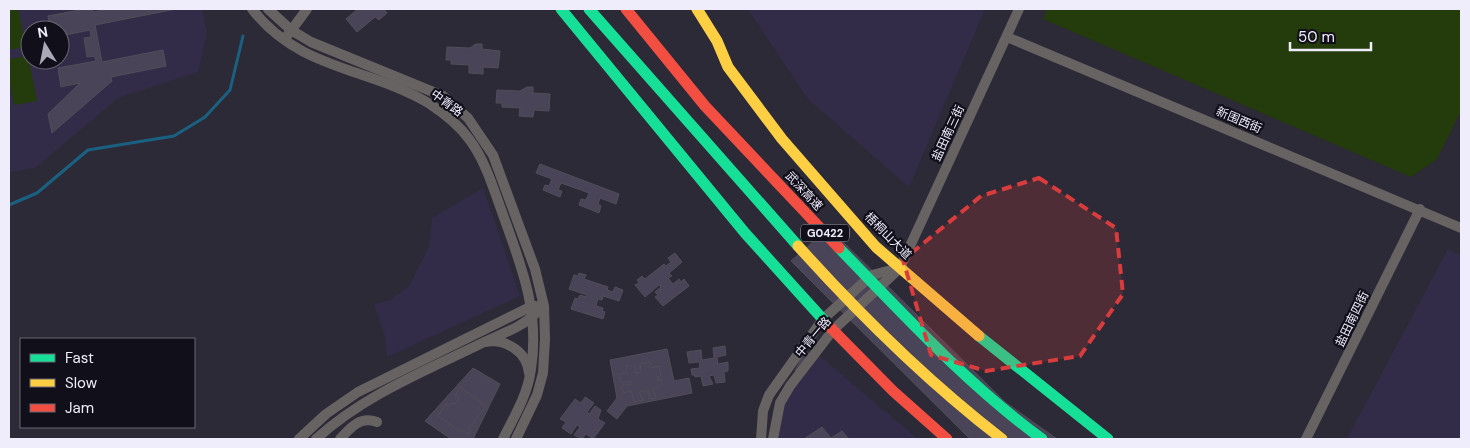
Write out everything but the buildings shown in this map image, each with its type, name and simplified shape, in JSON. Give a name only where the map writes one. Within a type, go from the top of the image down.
[{"type":"main road","points":[[561,9],[782,275],[823,320],[909,406],[947,439]]},
{"type":"main road","name":"G0422","points":[[589,9],[705,143],[812,260],[941,390],[1002,439]]},
{"type":"main road","name":"武深高速","points":[[626,9],[705,106],[850,259],[942,354],[1009,415],[1042,439]]},
{"type":"main road","name":"梧桐山大道","points":[[697,9],[717,41],[728,67],[782,139],[876,246],[1006,360],[1108,439]]},
{"type":"street","name":"中青路","points":[[252,9],[283,40],[312,56],[415,96],[441,112],[458,126],[476,150],[494,190],[527,281],[532,306],[532,317]]},
{"type":"street","name":"中青路","points":[[268,9],[291,30],[332,52],[434,91],[451,102],[468,118],[482,137],[498,166],[536,269],[544,306]]},
{"type":"street","points":[[283,40],[307,9]]},
{"type":"street","name":"盐田南三街","points":[[900,268],[1019,9]]},
{"type":"street","name":"新围西街","points":[[1007,37],[1420,209],[1461,228]]},
{"type":"street","name":"盐田南四街","points":[[1306,439],[1420,209]]},
{"type":"street","name":"中青一路","points":[[761,439],[763,411],[769,394],[778,379],[823,320],[872,275],[900,268]]},
{"type":"street","name":"中青一路","points":[[773,439],[780,404],[790,386],[833,330],[900,268]]},
{"type":"street","points":[[299,439],[326,414],[358,392],[532,306],[544,306]]},
{"type":"street","points":[[316,439],[368,399],[532,317],[544,306]]},
{"type":"street","points":[[516,439],[540,386],[544,362],[544,306]]},
{"type":"street","points":[[503,439],[528,384],[533,360],[532,317]]},
{"type":"street","points":[[478,344],[499,342],[517,350],[527,363],[528,384]]},
{"type":"street","points":[[340,439],[358,422],[364,419],[377,422]]},
{"type":"highlighted area","points":[[1039,178],[1116,228],[1123,294],[1080,356],[986,371],[931,355],[903,260],[981,196]]},
{"type":"shaded area","points":[[9,9],[202,9],[207,33],[198,72],[118,98],[35,168],[9,172]]},
{"type":"shaded area","points":[[748,9],[985,9],[909,187],[808,99]]},
{"type":"shaded area","points":[[483,188],[520,296],[387,357],[385,336],[374,304],[391,300],[409,286],[429,247],[432,218]]},
{"type":"shaded area","points":[[1448,249],[1461,255],[1461,439],[1347,439]]},
{"type":"shaded area","points":[[816,353],[918,439],[769,439],[781,393]]},
{"type":"green space","points":[[9,9],[18,9],[20,20],[20,47],[9,50]]},
{"type":"green space","points":[[1047,9],[1461,9],[1461,111],[1437,159],[1411,177],[1043,19]]},
{"type":"green space","points":[[20,57],[20,70],[31,70],[37,101],[14,105],[9,78],[9,59]]},
{"type":"waterway","points":[[9,205],[37,193],[88,150],[174,136],[205,117],[230,90],[243,36]]},
{"type":"traffic: fast","points":[[561,9],[745,233],[829,326]]},
{"type":"traffic: fast","points":[[589,9],[798,246]]},
{"type":"traffic: fast","points":[[839,248],[962,372],[1014,418],[1042,439]]},
{"type":"traffic: fast","points":[[979,336],[1108,439]]},
{"type":"traffic: slow","points":[[697,9],[717,41],[728,67],[782,139],[876,247],[979,336]]},
{"type":"traffic: slow","points":[[798,246],[846,298],[896,347],[948,395],[1002,439]]},
{"type":"traffic: jam","points":[[626,9],[705,106],[839,248]]},
{"type":"traffic: jam","points":[[829,326],[893,391],[947,439]]}]
